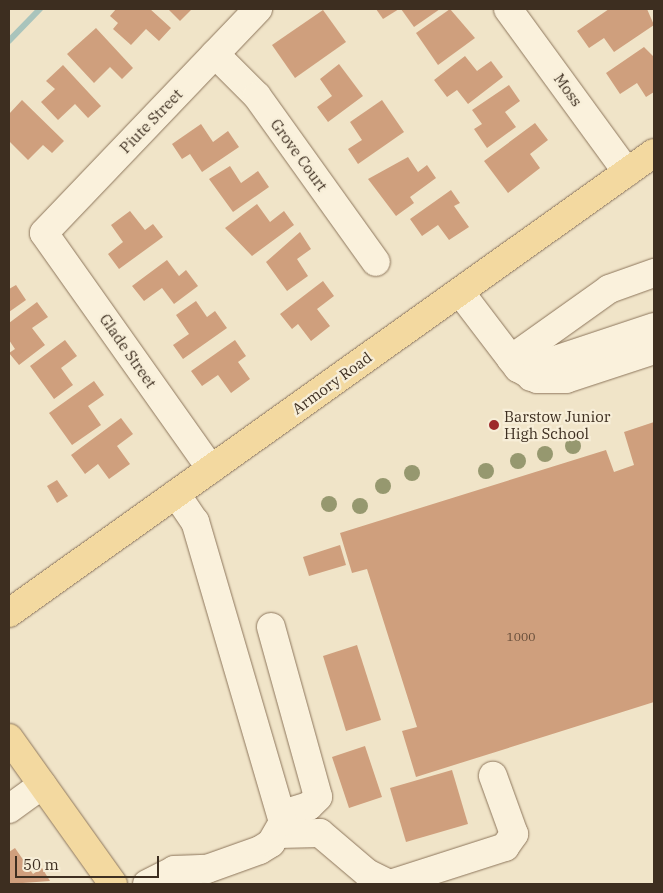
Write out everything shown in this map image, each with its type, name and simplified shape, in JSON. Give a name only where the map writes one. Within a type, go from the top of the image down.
[{"type":"main road","name":"Armory Road","points":[[9,613],[654,152]]},
{"type":"main road","points":[[9,738],[113,884]]},
{"type":"street","name":"Piute Street","points":[[44,233],[258,9]]},
{"type":"street","name":"Moss","points":[[508,9],[627,172]]},
{"type":"street","name":"Grove Court","points":[[215,54],[257,96],[376,262]]},
{"type":"street","name":"Glade Street","points":[[44,233],[211,469]]},
{"type":"street","points":[[511,359],[609,289],[654,273]]},
{"type":"street","points":[[460,292],[511,359],[531,377],[566,379],[654,350]]},
{"type":"street","points":[[531,377],[543,364],[654,327]]},
{"type":"street","points":[[176,494],[195,522],[281,824]]},
{"type":"street","points":[[147,884],[174,870],[207,869],[260,850],[281,824],[309,806],[318,797],[271,627]]},
{"type":"street","points":[[281,824],[320,834],[367,873],[390,884],[505,847],[514,834],[493,776]]},
{"type":"street","points":[[9,809],[42,785]]},
{"type":"building","points":[[116,9],[150,9],[171,28],[159,41],[146,29],[131,45],[113,29],[118,23],[110,16]]},
{"type":"building","points":[[168,9],[192,9],[180,21]]},
{"type":"building","points":[[376,9],[399,9],[383,19]]},
{"type":"building","points":[[401,9],[440,9],[414,27]]},
{"type":"building","points":[[450,9],[475,38],[438,65],[416,33]]},
{"type":"building","points":[[609,9],[647,9],[654,25],[614,52],[604,38],[589,48],[577,31]]},
{"type":"building","points":[[323,10],[346,42],[295,78],[272,45]]},
{"type":"building","points":[[96,28],[133,68],[122,79],[110,67],[94,83],[67,54]]},
{"type":"building","points":[[644,47],[654,57],[654,92],[646,97],[637,83],[620,94],[606,73]]},
{"type":"building","points":[[465,56],[477,71],[491,61],[503,77],[468,104],[457,90],[447,97],[434,80]]},
{"type":"building","points":[[339,64],[363,96],[328,122],[317,107],[332,96],[320,79]]},
{"type":"building","points":[[63,65],[101,106],[88,118],[75,104],[58,120],[41,102],[55,89],[46,81]]},
{"type":"building","points":[[509,85],[520,101],[505,112],[516,127],[487,148],[474,129],[482,124],[472,110]]},
{"type":"building","points":[[22,100],[64,141],[52,153],[43,145],[28,160],[9,141],[9,114]]},
{"type":"building","points":[[382,100],[404,132],[358,164],[348,149],[362,140],[350,122]]},
{"type":"building","points":[[535,123],[548,140],[530,154],[540,168],[508,193],[484,161]]},
{"type":"building","points":[[201,124],[213,142],[228,131],[239,147],[202,172],[190,154],[182,159],[172,144]]},
{"type":"building","points":[[408,157],[418,172],[427,165],[436,178],[410,197],[414,203],[396,216],[368,179]]},
{"type":"building","points":[[230,166],[241,183],[258,171],[269,187],[233,212],[209,179]]},
{"type":"building","points":[[451,190],[460,203],[454,206],[469,227],[449,240],[438,225],[422,236],[410,219]]},
{"type":"building","points":[[257,204],[270,222],[284,211],[294,225],[252,256],[225,228]]},
{"type":"building","points":[[130,211],[145,230],[153,224],[163,237],[119,269],[108,254],[123,242],[111,225]]},
{"type":"building","points":[[300,232],[311,249],[297,259],[308,276],[287,291],[266,262]]},
{"type":"building","points":[[167,260],[179,276],[186,270],[198,286],[174,304],[162,288],[144,301],[132,286]]},
{"type":"building","points":[[323,281],[334,296],[317,309],[330,326],[311,341],[298,324],[292,329],[280,314]]},
{"type":"building","points":[[16,285],[26,300],[9,312],[9,289]]},
{"type":"building","points":[[196,301],[207,317],[215,311],[227,328],[183,359],[173,345],[189,334],[176,315]]},
{"type":"building","points":[[37,302],[48,317],[32,328],[45,345],[19,365],[9,353],[15,349],[9,340],[9,323]]},
{"type":"building","points":[[65,340],[77,356],[61,368],[73,385],[54,399],[30,366]]},
{"type":"building","points":[[235,340],[246,356],[238,362],[250,379],[231,393],[218,375],[202,386],[191,371]]},
{"type":"building","points":[[94,381],[104,395],[88,406],[101,425],[72,445],[49,413]]},
{"type":"building","points":[[121,418],[133,434],[117,446],[130,464],[109,479],[98,464],[85,474],[71,455]]},
{"type":"building","name":"Barstow Junior High School","points":[[654,422],[654,702],[416,777],[402,731],[417,727],[367,569],[352,573],[340,533],[606,450],[614,472],[634,465],[624,432]]},
{"type":"building","points":[[57,480],[68,496],[57,503],[47,486]]},
{"type":"building","points":[[340,545],[346,565],[309,576],[303,557]]},
{"type":"building","points":[[357,645],[381,720],[346,731],[323,656]]},
{"type":"building","points":[[365,746],[382,797],[349,808],[332,757]]},
{"type":"building","points":[[452,770],[468,824],[406,842],[390,788]]},
{"type":"building","points":[[15,848],[33,874],[42,868],[50,881],[9,884],[9,852]]},
{"type":"waterway","points":[[9,41],[40,9]]},
{"type":"place","name":"Barstow Junior High School","points":[[494,425]]}]
